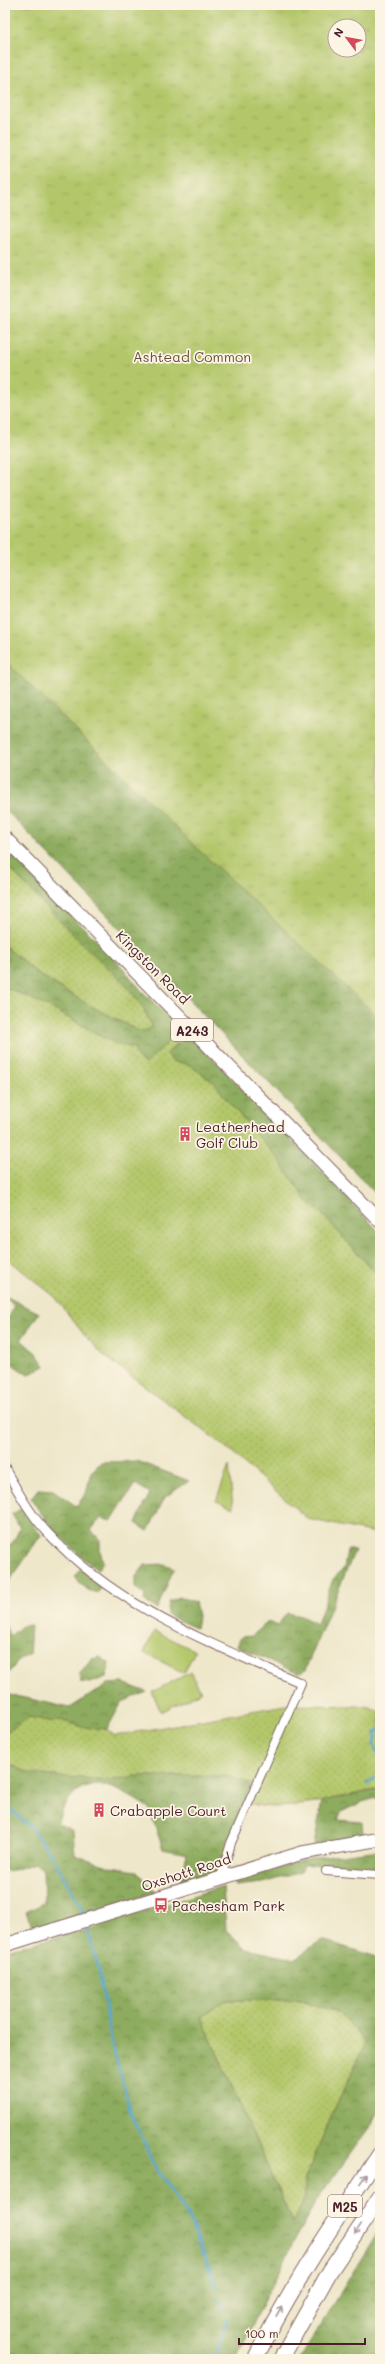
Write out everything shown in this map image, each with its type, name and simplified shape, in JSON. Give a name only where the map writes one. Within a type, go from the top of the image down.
[{"type":"highway","name":"M25","points":[[255,2359],[278,2312],[310,2258],[380,2154]]},
{"type":"highway","name":"M25","points":[[281,2359],[330,2271],[380,2197]]},
{"type":"main road","name":"Kingston Road","points":[[5,838],[380,1221]]},
{"type":"main road","name":"Oxshott Road","points":[[5,1945],[302,1853],[380,1839]]},
{"type":"street","points":[[5,1469],[24,1503],[47,1533],[109,1586],[158,1618],[301,1683],[231,1844],[221,1877]]},
{"type":"street","points":[[326,1871],[380,1875]]},
{"type":"green space","name":"Ashtead Common","points":[[5,5],[380,5],[380,1198],[5,809]]},
{"type":"green space","name":"Ashtead Common","points":[[5,5],[380,5],[380,1019],[200,851],[5,661]]},
{"type":"green space","points":[[5,848],[122,967],[140,989],[175,1024],[176,1034],[172,1038],[176,1044],[192,1040],[210,1056],[380,1233],[380,1538],[375,1533],[308,1519],[223,1445],[102,1354],[85,1336],[55,1297],[5,1257]]},
{"type":"green space","points":[[5,848],[122,967],[140,989],[175,1024],[176,1034],[145,1064],[137,1057],[134,1048],[116,1044],[49,1007],[5,987],[5,946],[38,974],[89,1005],[141,1032],[152,1028],[147,1015],[125,984],[35,896],[5,863]]},
{"type":"green space","points":[[183,1040],[192,1040],[210,1056],[380,1233],[380,1278],[324,1216],[306,1200],[278,1159],[227,1100],[215,1083],[188,1064],[172,1061],[167,1053]]},
{"type":"green space","points":[[7,1297],[39,1313],[21,1340],[36,1353],[45,1366],[28,1375],[12,1364],[5,1364],[7,1321],[14,1307]]},
{"type":"green space","points":[[137,1461],[189,1481],[165,1497],[148,1531],[136,1523],[150,1493],[135,1484],[111,1521],[101,1518],[91,1530],[100,1540],[100,1550],[103,1562],[97,1570],[78,1554],[52,1528],[31,1498],[38,1489],[53,1490],[76,1506],[86,1494],[91,1472],[101,1462]]},
{"type":"green space","points":[[229,1466],[233,1508],[216,1501]]},
{"type":"green space","points":[[21,1509],[41,1535],[5,1588],[5,1549],[13,1542],[20,1528],[12,1514]]},
{"type":"green space","points":[[347,1550],[355,1550],[305,1670],[299,1674],[237,1646],[241,1637],[252,1636],[268,1622],[277,1626],[287,1613],[301,1616],[317,1624],[333,1579],[344,1568]]},
{"type":"green space","points":[[164,1564],[174,1568],[157,1609],[144,1601],[145,1594],[135,1588],[135,1578],[145,1565]]},
{"type":"green space","points":[[81,1568],[102,1588],[97,1593],[88,1590],[74,1577]]},
{"type":"green space","points":[[179,1597],[195,1602],[198,1616],[196,1628],[167,1615],[169,1602]]},
{"type":"green space","points":[[5,1625],[10,1636],[22,1626],[31,1625],[29,1655],[20,1659],[5,1677]]},
{"type":"green space","points":[[154,1631],[195,1651],[184,1673],[144,1653]]},
{"type":"green space","points":[[100,1657],[109,1663],[106,1677],[90,1683],[81,1682],[79,1675],[92,1659]]},
{"type":"green space","points":[[191,1672],[201,1692],[161,1712],[152,1692]]},
{"type":"green space","points":[[123,1683],[147,1692],[122,1702],[107,1729],[82,1727],[60,1720],[54,1722],[29,1717],[9,1731],[5,1730],[5,1694],[70,1708],[108,1684]]},
{"type":"green space","points":[[5,1694],[48,1703],[76,1712],[90,1718],[114,1736],[285,1705],[366,1706],[380,1711],[380,1789],[310,1804],[273,1807],[257,1805],[244,1801],[94,1783],[60,1791],[5,1776]]},
{"type":"green space","points":[[5,1760],[23,1771],[42,1775],[111,1780],[136,1776],[227,1776],[251,1784],[218,1872],[179,1885],[187,1854],[163,1849],[149,1808],[120,1792],[107,1787],[96,1785],[85,1787],[74,1793],[65,1805],[57,1823],[73,1831],[75,1855],[111,1867],[137,1871],[156,1892],[34,1931],[26,1912],[44,1903],[43,1870],[35,1863],[8,1872],[5,1869]]},
{"type":"green space","points":[[380,1789],[380,1797],[362,1802],[341,1812],[338,1820],[362,1822],[363,1835],[314,1845],[322,1801]]},
{"type":"green space","points":[[380,1850],[380,1872],[304,1864],[301,1872],[262,1883],[235,1886],[234,1881],[309,1859]]},
{"type":"green space","points":[[223,1886],[226,1930],[246,1949],[294,1959],[322,1940],[380,1958],[380,2112],[314,2205],[297,2235],[236,2359],[5,2359],[5,1950],[87,1930]],"holes":[[[225,2000],[297,2000],[339,2012],[366,2042],[334,2110],[305,2179],[305,2198],[293,2224],[201,2017]]]},
{"type":"green space","points":[[225,2000],[297,2000],[339,2012],[366,2043],[334,2110],[305,2179],[305,2198],[293,2224],[201,2017]]},
{"type":"green space","points":[[380,2228],[380,2359],[300,2359]]},
{"type":"waterway","points":[[380,1730],[376,1732],[374,1744],[380,1760]]},
{"type":"waterway","points":[[378,1773],[380,1768]]},
{"type":"waterway","points":[[367,1784],[375,1778]]},
{"type":"waterway","points":[[5,1805],[32,1828],[52,1856],[80,1905],[82,1914]]},
{"type":"waterway","points":[[87,1928],[99,1970],[112,2044],[132,2116],[157,2170],[187,2214],[217,2288]]},
{"type":"waterway","points":[[220,2298],[223,2308]]},
{"type":"waterway","points":[[215,2359],[227,2319]]},
{"type":"place","name":"Leatherhead Golf Club","points":[[185,1134]]},
{"type":"place","name":"Crabapple Court","points":[[99,1810]]},
{"type":"place","name":"Pachesham Park","points":[[161,1905]]}]
